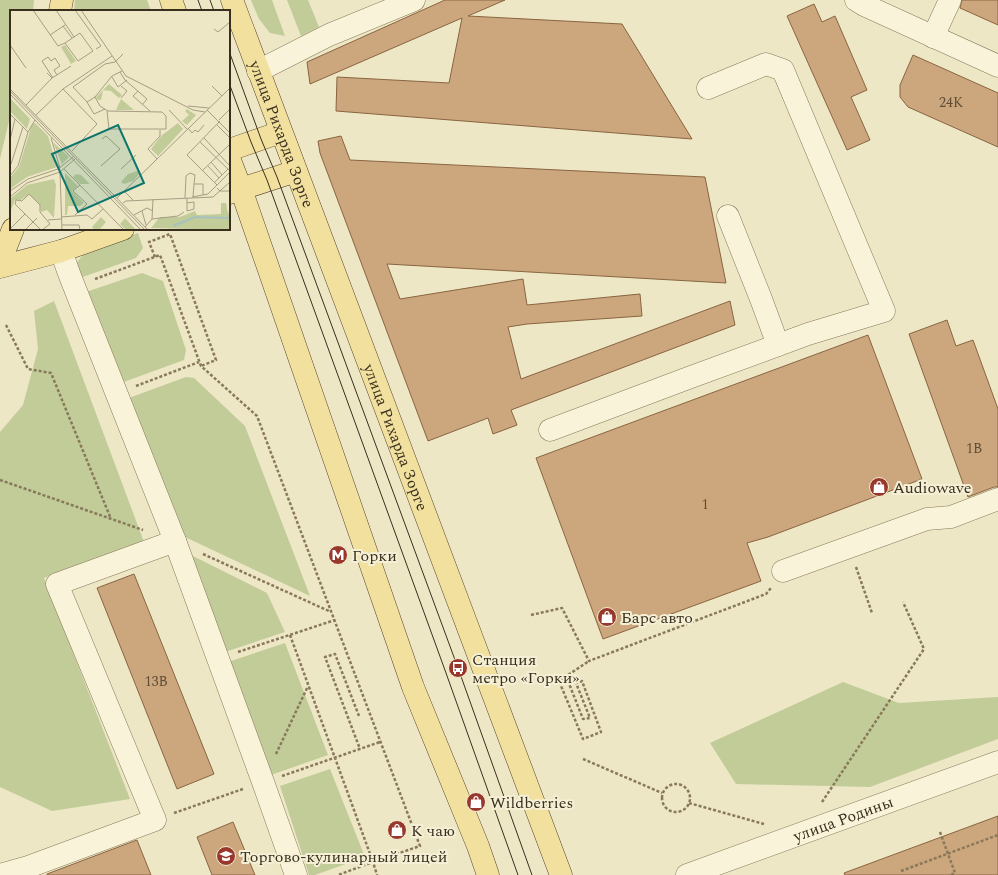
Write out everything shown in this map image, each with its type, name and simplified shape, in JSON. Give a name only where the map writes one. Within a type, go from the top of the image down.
[{"type":"main road","points":[[60,10],[62,0]]},
{"type":"main road","points":[[171,0],[175,10]]},
{"type":"main road","name":"улица Рихарда Зорге","points":[[232,0],[561,875]]},
{"type":"main road","points":[[230,150],[281,132]]},
{"type":"main road","points":[[230,164],[235,191],[413,687],[475,838],[488,875]]},
{"type":"main road","points":[[235,191],[296,171]]},
{"type":"main road","points":[[0,222],[10,219]]},
{"type":"main road","points":[[0,262],[13,230]]},
{"type":"main road","points":[[0,266],[61,251],[121,230]]},
{"type":"street","points":[[258,71],[329,35],[414,0]]},
{"type":"street","points":[[856,0],[864,6],[998,66]]},
{"type":"street","points":[[933,37],[950,0]]},
{"type":"street","points":[[550,430],[808,334],[884,311],[783,70],[766,64],[708,88]]},
{"type":"street","points":[[728,216],[778,345]]},
{"type":"street","points":[[61,251],[175,541],[296,875]]},
{"type":"street","points":[[783,571],[927,519],[951,517],[998,499]]},
{"type":"street","points":[[0,875],[28,867],[155,820],[57,584],[175,541]]},
{"type":"street","name":"улица Родины","points":[[694,874],[998,762]]},
{"type":"path","points":[[154,257],[149,242],[170,234],[216,360],[200,366]]},
{"type":"path","points":[[74,287],[160,254],[200,366],[257,416],[420,846],[338,875]]},
{"type":"path","points":[[6,325],[28,369],[51,373],[112,519]]},
{"type":"path","points":[[116,393],[199,362]]},
{"type":"path","points":[[849,547],[872,613]]},
{"type":"path","points":[[566,676],[583,719],[590,718],[576,683],[582,681],[601,732],[583,739],[559,681],[566,676],[589,661],[766,594],[783,571]]},
{"type":"path","points":[[822,802],[924,649],[903,602]]},
{"type":"path","points":[[531,615],[562,608],[589,661]]},
{"type":"path","points":[[218,659],[334,620]]},
{"type":"path","points":[[290,635],[377,875]]},
{"type":"path","points":[[359,716],[334,654],[325,657],[360,749]]},
{"type":"path","points":[[263,782],[308,686]]},
{"type":"path","points":[[583,759],[662,793]]},
{"type":"path","points":[[676,784],[684,787],[689,794],[689,803],[684,810],[675,812],[667,809],[662,802],[662,793],[668,786],[676,784]]},
{"type":"path","points":[[689,803],[764,824]]},
{"type":"path","points":[[940,832],[955,873],[950,875]]},
{"type":"path","points":[[901,871],[998,835]]},
{"type":"green space","points":[[0,0],[34,0],[33,10],[10,10],[10,117],[0,159]]},
{"type":"green space","points":[[75,0],[147,0],[151,10],[74,10]]},
{"type":"green space","points":[[251,0],[272,0],[285,36],[270,33],[259,19]]},
{"type":"green space","points":[[287,0],[308,0],[319,27],[301,36]]},
{"type":"green space","points":[[138,233],[143,248],[136,258],[80,278],[73,267],[83,255]]},
{"type":"green space","points":[[142,273],[163,281],[186,350],[184,360],[121,383],[86,292]]},
{"type":"green space","points":[[54,301],[144,542],[44,578],[130,799],[52,811],[0,787],[0,432],[23,405],[38,349],[34,311]]},
{"type":"green space","points":[[186,377],[194,378],[245,426],[310,596],[185,537],[129,398]]},
{"type":"green space","points":[[191,555],[267,593],[285,632],[225,652]]},
{"type":"green space","points":[[285,643],[328,755],[268,776],[228,662]]},
{"type":"green space","points":[[843,682],[899,703],[998,697],[998,739],[870,787],[736,784],[710,743]]},
{"type":"green space","points":[[330,769],[365,857],[315,875],[309,875],[280,786]]},
{"type":"building","points":[[445,0],[505,0],[468,16],[622,24],[692,139],[336,111],[337,77],[449,83],[462,18],[310,84],[307,62]]},
{"type":"building","points":[[962,0],[998,0],[998,25],[960,8]]},
{"type":"building","points":[[814,4],[822,22],[835,16],[867,90],[851,97],[870,140],[847,150],[787,16]]},
{"type":"building","points":[[913,55],[998,93],[998,147],[908,107],[900,97],[900,85]]},
{"type":"building","points":[[341,136],[350,160],[705,177],[726,283],[387,264],[400,299],[523,279],[527,305],[640,294],[642,316],[527,324],[508,327],[521,379],[730,301],[735,325],[511,410],[517,425],[493,434],[488,418],[428,441],[320,153],[318,141]]},
{"type":"building","points":[[947,320],[956,346],[973,340],[998,409],[998,487],[994,487],[968,497],[909,334]]},
{"type":"building","points":[[868,335],[922,479],[768,537],[747,543],[761,581],[603,639],[536,458]]},
{"type":"building","points":[[134,574],[214,774],[177,789],[97,588]]},
{"type":"building","points":[[998,816],[998,875],[845,875],[844,873]]},
{"type":"building","name":"Торгово-кулинарный лицей","points":[[233,822],[255,875],[212,875],[197,837]]},
{"type":"building","points":[[137,840],[151,875],[47,875],[47,874]]},
{"type":"tram line","points":[[198,0],[202,10]]},
{"type":"tram line","points":[[210,0],[214,10]]},
{"type":"tram line","points":[[230,54],[458,668],[532,875]]},
{"type":"tram line","points":[[230,86],[267,180],[518,875]]},
{"type":"place","name":"Audiowave","points":[[879,487]]},
{"type":"place","name":"Горки","points":[[338,555]]},
{"type":"place","name":"Барс авто","points":[[607,617]]},
{"type":"place","name":"Станция метро «Горки»","points":[[458,668]]},
{"type":"place","name":"Wildberries","points":[[476,802]]},
{"type":"place","name":"К чаю","points":[[397,830]]},
{"type":"place","name":"Торгово-кулинарный лицей","points":[[226,856]]}]
